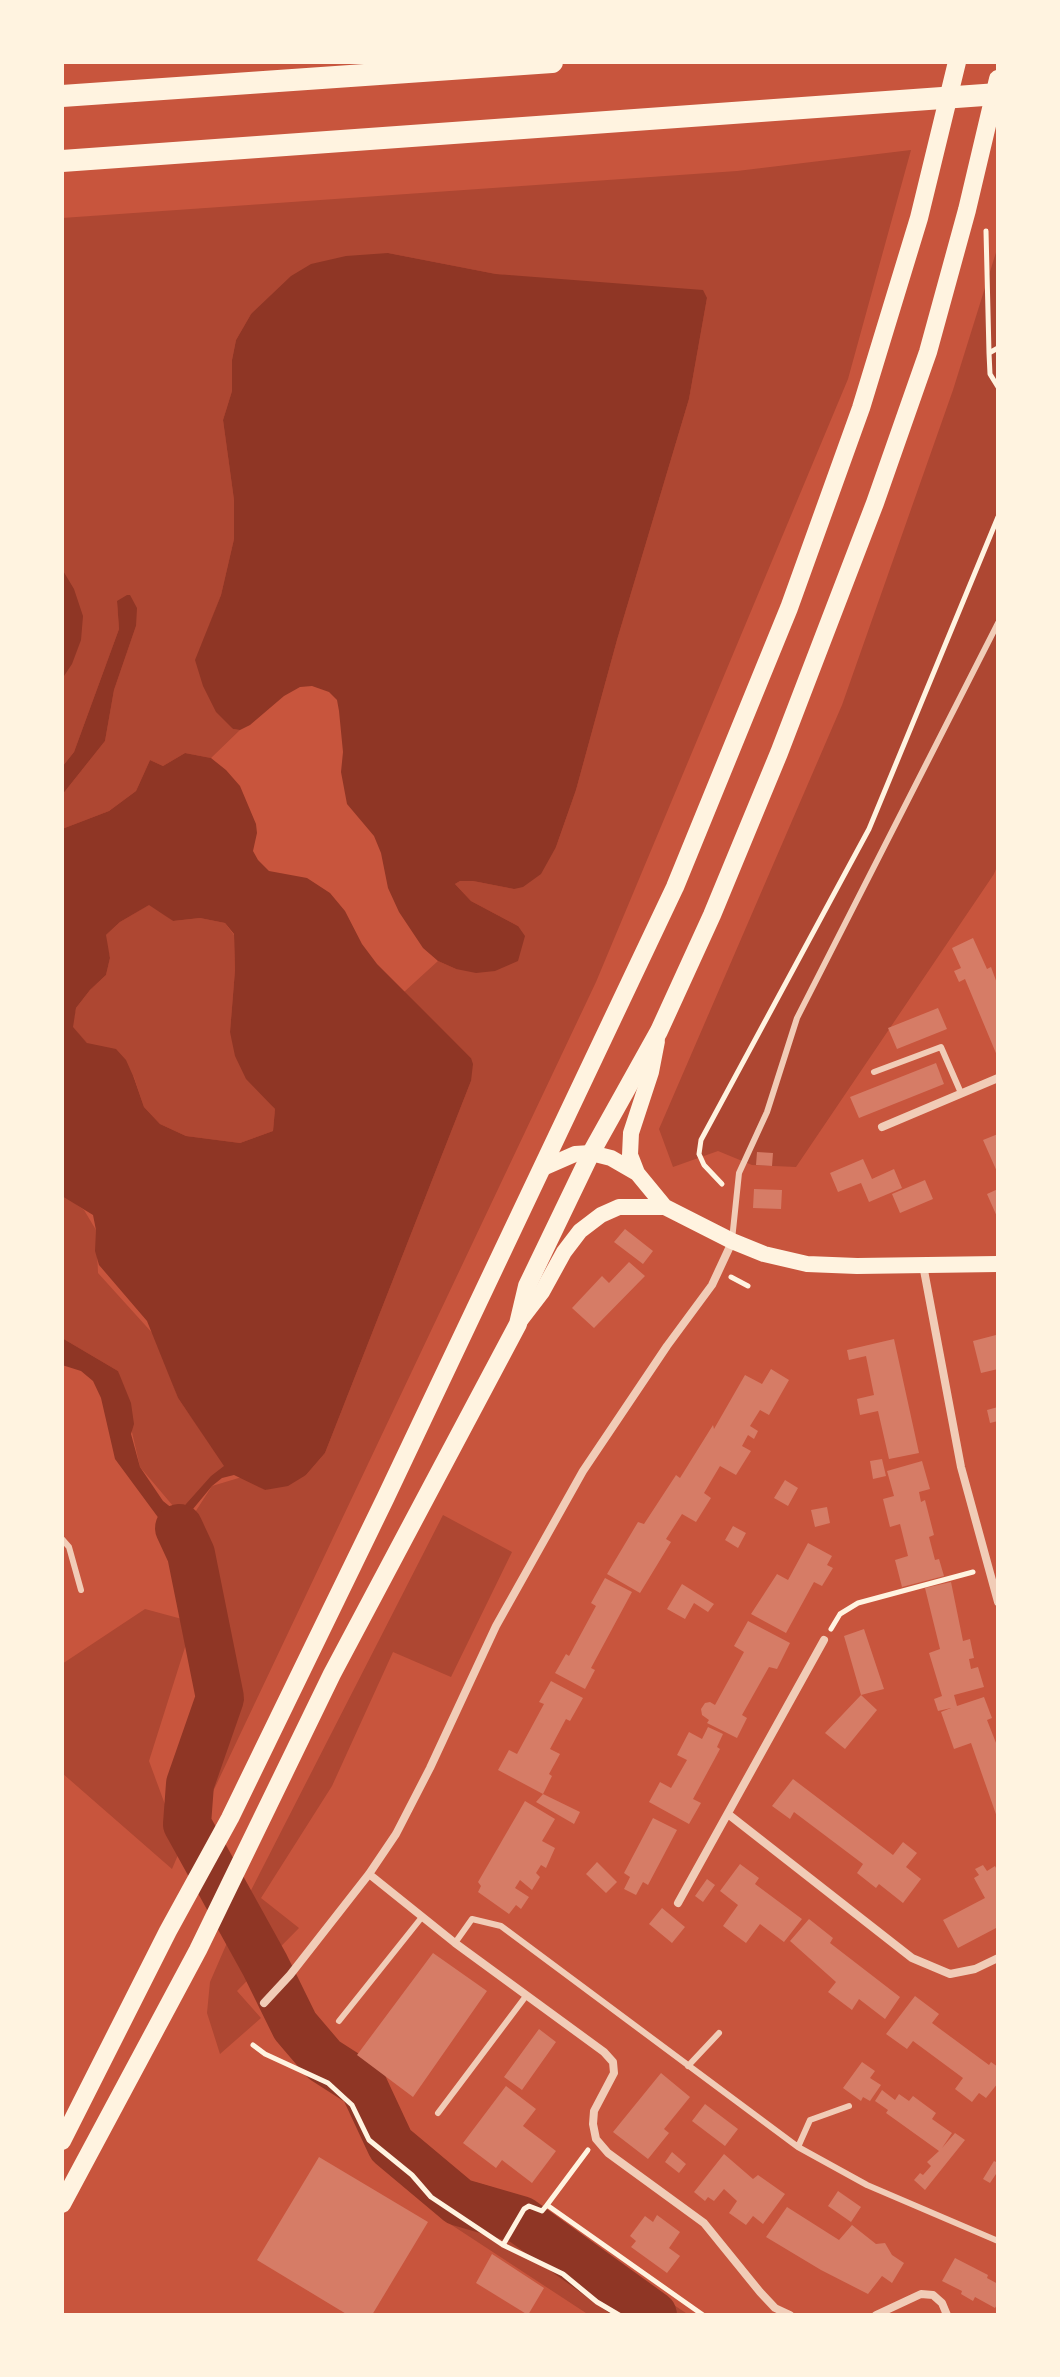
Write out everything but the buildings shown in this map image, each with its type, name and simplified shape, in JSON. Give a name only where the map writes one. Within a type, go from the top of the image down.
[{"type":"highway","points":[[62,96],[552,62]]},
{"type":"highway","points":[[62,161],[998,94]]},
{"type":"main road","points":[[62,2141],[168,1931],[230,1818],[675,887],[778,636],[861,408],[919,218],[957,62]]},
{"type":"main road","points":[[518,1324],[527,1286],[591,1153],[659,1031],[712,915],[779,753],[875,503],[928,352],[967,210],[998,79]]},
{"type":"main road","points":[[659,1031],[651,1072],[631,1133],[630,1155],[637,1173],[665,1207],[764,1254],[807,1264],[998,1264]]},
{"type":"main road","points":[[543,1168],[575,1154],[591,1153],[611,1158],[637,1173]]},
{"type":"main road","points":[[62,2204],[198,1950],[347,1647],[518,1324],[580,1231],[601,1215],[619,1207],[665,1207]]},
{"type":"main road","points":[[93,2079],[138,2012],[166,2011]]},
{"type":"street","points":[[882,1127],[998,1078]]},
{"type":"street","points":[[264,2003],[290,1975],[369,1874],[396,1834],[496,1626],[583,1471],[712,1285],[732,1241]]},
{"type":"street","points":[[923,1265],[961,1467],[998,1602]]},
{"type":"street","points":[[678,1903],[824,1640]]},
{"type":"street","points":[[728,1814],[912,1958],[950,1974],[975,1969],[998,1958]]},
{"type":"street","points":[[369,1874],[455,1943],[604,2052],[613,2062],[614,2073],[594,2111],[596,2139],[608,2153],[704,2223],[760,2292],[775,2308],[790,2315]]},
{"type":"street","points":[[876,2315],[921,2294],[933,2295],[942,2303],[947,2315]]},
{"type":"lane","points":[[732,1241],[742,1161],[767,1112],[797,1018],[998,623]]},
{"type":"lane","points":[[874,1072],[941,1047],[961,1093]]},
{"type":"lane","points":[[62,1539],[69,1547],[81,1590]]},
{"type":"lane","points":[[339,2021],[422,1917]]},
{"type":"lane","points":[[455,1943],[472,1919],[501,1926],[798,2147],[867,2185],[998,2241]]},
{"type":"lane","points":[[438,2113],[526,1996]]},
{"type":"lane","points":[[688,2066],[719,2033]]},
{"type":"lane","points":[[798,2147],[810,2120],[849,2106]]},
{"type":"path","points":[[986,231],[990,374],[998,387]]},
{"type":"path","points":[[989,353],[998,348]]},
{"type":"path","points":[[736,1199],[704,1165],[699,1154],[701,1140],[869,829],[998,517]]},
{"type":"path","points":[[824,1640],[840,1614],[858,1603],[989,1568]]},
{"type":"path","points":[[253,2045],[265,2054],[328,2083],[352,2105],[369,2140],[412,2175],[431,2197],[503,2245],[563,2274],[597,2302],[619,2315]]},
{"type":"path","points":[[503,2245],[524,2209],[529,2206],[542,2211],[596,2139]]},
{"type":"path","points":[[547,2205],[703,2315]]},
{"type":"shaded area","points":[[911,150],[848,379],[596,982],[210,1798],[238,1683],[208,1587],[212,1567],[208,1547],[190,1520],[212,1486],[242,1477],[265,1490],[306,1475],[325,1453],[471,1081],[471,1058],[404,992],[438,961],[456,969],[518,926],[471,901],[455,884],[473,881],[514,889],[556,847],[576,790],[689,399],[707,298],[496,274],[388,253],[251,314],[236,340],[232,360],[232,391],[223,420],[234,500],[234,539],[221,595],[196,660],[233,729],[240,730],[211,758],[185,753],[163,766],[150,760],[136,791],[109,811],[62,829],[62,795],[105,741],[114,690],[136,626],[117,601],[119,629],[74,752],[62,767],[62,218],[737,171]]},
{"type":"shaded area","points":[[998,246],[998,864],[796,1167],[752,1165],[718,1151],[673,1167],[659,1129],[842,705],[953,390]]},
{"type":"shaded area","points":[[388,253],[496,274],[703,290],[707,298],[689,399],[576,790],[556,847],[541,874],[523,887],[514,889],[473,881],[455,884],[471,901],[518,926],[525,936],[518,961],[495,971],[476,973],[438,961],[423,948],[399,912],[388,888],[374,836],[347,804],[341,772],[343,752],[337,700],[329,692],[312,686],[300,687],[284,696],[250,725],[240,730],[233,729],[216,712],[195,660],[221,595],[234,539],[234,500],[223,420],[232,391],[232,360],[236,340],[251,314],[291,276],[311,264],[346,256]]},
{"type":"shaded area","points":[[62,569],[74,589],[83,616],[81,640],[72,664],[62,679]]},
{"type":"shaded area","points":[[127,595],[137,608],[136,626],[114,690],[105,741],[62,795],[62,767],[74,752],[119,629],[117,601]]},
{"type":"shaded area","points":[[185,753],[211,758],[226,770],[240,786],[256,824],[253,851],[258,860],[269,871],[307,878],[330,893],[345,911],[362,944],[377,964],[471,1058],[473,1064],[471,1081],[325,1453],[306,1475],[288,1486],[265,1490],[234,1475],[222,1478],[212,1486],[193,1509],[190,1520],[208,1547],[211,1581],[208,1587],[190,1593],[190,1581],[174,1539],[115,1459],[101,1398],[93,1381],[81,1371],[62,1365],[62,1338],[118,1371],[131,1403],[134,1424],[131,1434],[140,1467],[163,1501],[178,1513],[224,1466],[178,1398],[147,1321],[99,1265],[93,1215],[62,1196],[62,829],[109,811],[136,791],[150,760],[163,766]],"holes":[[[149,905],[173,921],[200,918],[225,923],[234,934],[235,970],[230,1032],[235,1056],[246,1079],[275,1109],[273,1131],[240,1143],[186,1136],[160,1124],[144,1107],[126,1060],[116,1049],[87,1043],[73,1027],[76,1008],[106,975],[110,958],[106,935],[120,922]]]},
{"type":"shaded area","points":[[150,904],[173,921],[200,918],[225,923],[234,935],[235,970],[230,1032],[264,1096],[275,1109],[273,1131],[240,1143],[186,1136],[160,1124],[144,1107],[134,1077],[87,1043],[72,1027],[76,1008],[106,975],[110,958],[105,936],[120,922]]},
{"type":"shaded area","points":[[62,1194],[84,1210],[96,1230],[98,1273],[155,1336],[178,1398],[225,1466],[179,1513],[140,1467],[118,1371],[62,1338]]},
{"type":"shaded area","points":[[443,1515],[512,1552],[451,1677],[393,1652],[332,1786],[261,1898],[299,1928],[237,1991],[261,2018],[220,2054],[207,2013],[210,1982],[243,1906]]},
{"type":"shaded area","points":[[145,1609],[193,1622],[149,1761],[181,1848],[172,1869],[62,1773],[62,1664]]},
{"type":"shaded area","points":[[475,2182],[495,2188],[689,2315],[589,2315],[444,2220]]},
{"type":"waterway","points":[[179,1528],[191,1554],[220,1698],[190,1784],[187,1824],[295,2026],[324,2060],[363,2085],[391,2145],[459,2202],[521,2220],[653,2315]]}]
